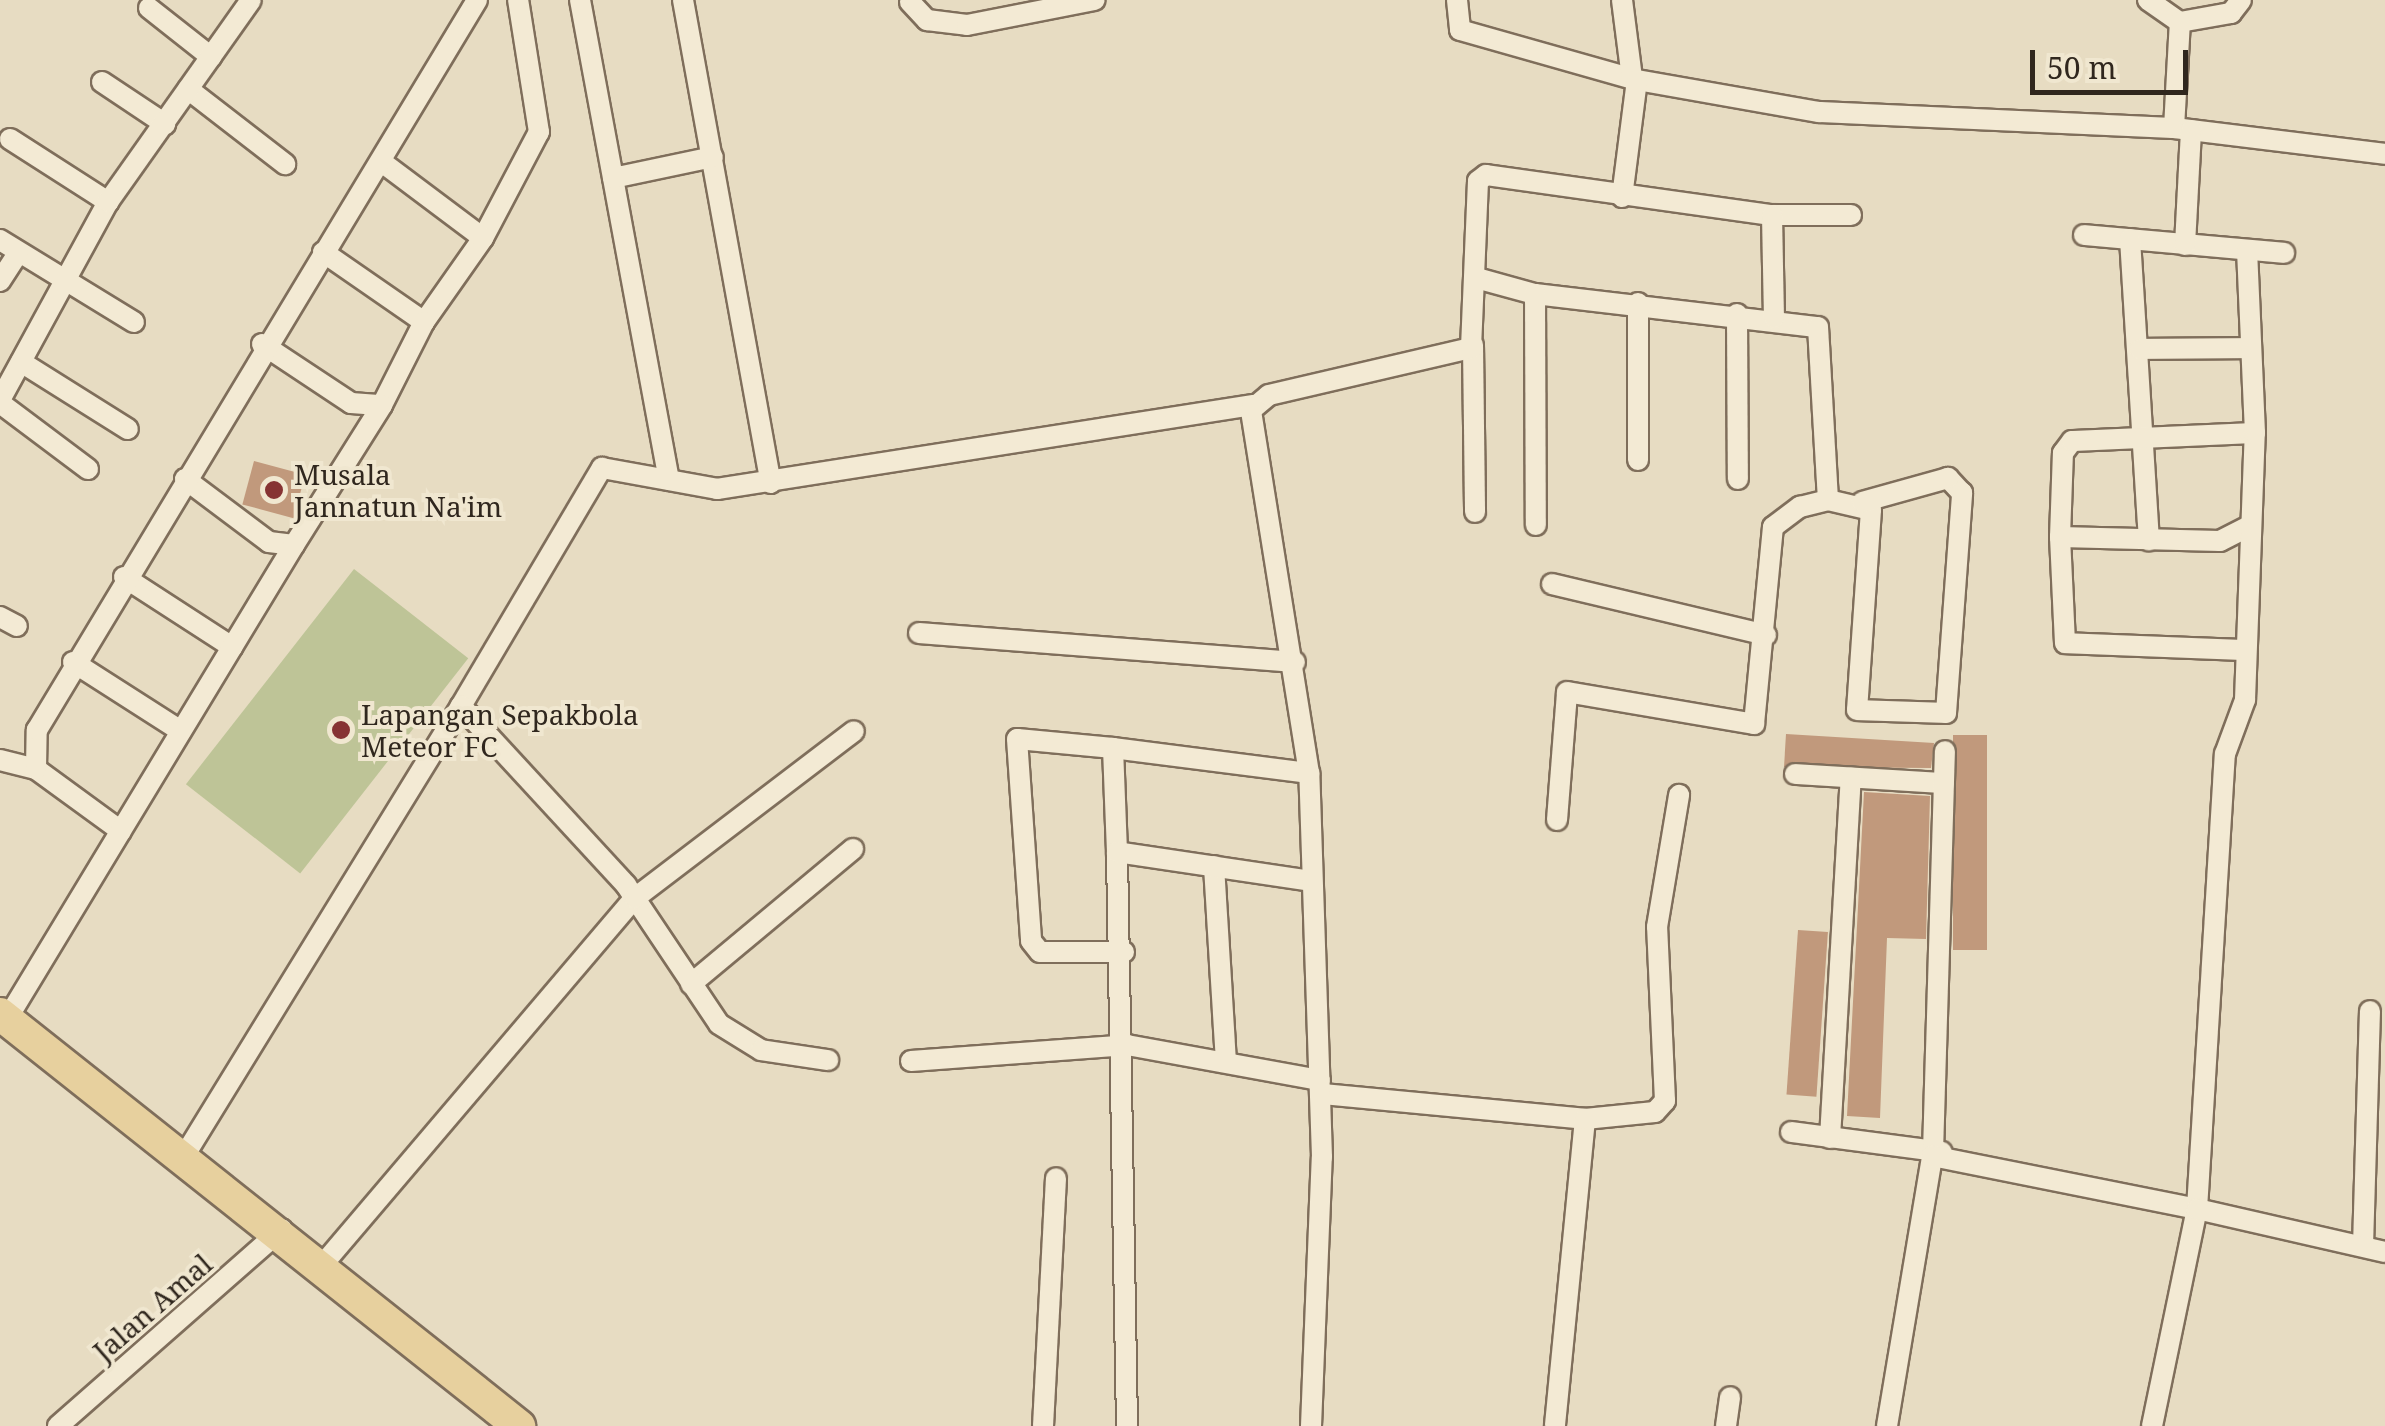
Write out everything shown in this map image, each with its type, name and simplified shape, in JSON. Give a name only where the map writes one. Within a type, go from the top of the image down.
[{"type":"main road","points":[[4,1016],[324,1263],[502,1421]]},
{"type":"street","points":[[88,469],[0,402],[108,202],[251,0]]},
{"type":"street","points":[[36,769],[38,730],[73,662],[262,344],[384,162],[477,0]]},
{"type":"street","points":[[4,1016],[382,405],[424,322],[483,238],[539,132],[518,0]]},
{"type":"street","points":[[580,0],[669,480]]},
{"type":"street","points":[[683,0],[771,482]]},
{"type":"street","points":[[910,2],[926,20],[967,25],[1095,0]]},
{"type":"street","points":[[1457,0],[1460,30],[1634,79],[1819,112],[2183,129],[2385,154]]},
{"type":"street","points":[[1622,0],[1634,79],[1622,197]]},
{"type":"street","points":[[2148,0],[2180,22],[2224,15],[2241,0]]},
{"type":"street","points":[[149,8],[211,56]]},
{"type":"street","points":[[2180,22],[2185,245]]},
{"type":"street","points":[[102,82],[165,124]]},
{"type":"street","points":[[188,88],[286,164]]},
{"type":"street","points":[[10,139],[108,202]]},
{"type":"street","points":[[613,178],[713,157]]},
{"type":"street","points":[[384,162],[483,238]]},
{"type":"street","points":[[1474,512],[1474,345],[1480,279],[1481,176],[1514,174],[1622,197],[1772,215],[1851,215]]},
{"type":"street","points":[[1772,215],[1774,318]]},
{"type":"street","points":[[2084,235],[2284,253]]},
{"type":"street","points":[[2130,239],[2140,349],[2149,540]]},
{"type":"street","points":[[0,281],[9,246],[65,286],[134,322]]},
{"type":"street","points":[[2152,1426],[2196,1209],[2224,754],[2244,709],[2255,433],[2247,250]]},
{"type":"street","points":[[323,252],[424,322]]},
{"type":"street","points":[[1480,279],[1535,294],[1774,318],[1825,336],[1828,500]]},
{"type":"street","points":[[1535,294],[1536,525]]},
{"type":"street","points":[[1638,303],[1638,460]]},
{"type":"street","points":[[1737,314],[1738,479]]},
{"type":"street","points":[[262,344],[351,402],[382,405]]},
{"type":"street","points":[[186,1153],[461,706],[597,471],[717,489],[771,482],[1253,405],[1474,345]]},
{"type":"street","points":[[2140,349],[2251,348]]},
{"type":"street","points":[[22,362],[128,429]]},
{"type":"street","points":[[1253,405],[1309,773],[1321,1087],[1312,1426]]},
{"type":"street","points":[[2246,650],[2065,643],[2060,537],[2065,447],[2145,431],[2255,433]]},
{"type":"street","points":[[185,478],[269,542],[294,545]]},
{"type":"street","points":[[1557,820],[1566,693],[1751,726],[1766,635],[1775,521],[1828,500],[1862,502],[1948,478],[1962,492],[1943,715],[1855,707],[1872,516],[1862,502]]},
{"type":"street","points":[[2060,537],[2220,541],[2249,526]]},
{"type":"street","points":[[124,577],[232,647]]},
{"type":"street","points":[[1552,584],[1766,635]]},
{"type":"street","points":[[919,634],[1295,662]]},
{"type":"street","points":[[73,662],[181,731]]},
{"type":"street","points":[[461,706],[635,898],[691,984],[736,1040],[828,1060]]},
{"type":"street","points":[[324,1263],[635,898],[854,730]]},
{"type":"street","points":[[1124,952],[1040,952],[1030,940],[1012,749],[1023,736],[1309,773]]},
{"type":"street","points":[[1113,748],[1127,1045],[1127,1426]]},
{"type":"street","points":[[1939,1152],[1946,751]]},
{"type":"street","points":[[0,760],[36,769],[121,831]]},
{"type":"street","points":[[1796,774],[1944,782]]},
{"type":"street","points":[[1830,1138],[1851,778]]},
{"type":"street","points":[[911,1061],[1127,1045],[1226,1062],[1321,1087],[1585,1119],[1654,1112],[1666,1100],[1657,927],[1679,795]]},
{"type":"street","points":[[691,984],[854,849]]},
{"type":"street","points":[[1117,852],[1311,881]]},
{"type":"street","points":[[1214,866],[1226,1062]]},
{"type":"street","points":[[2362,1246],[2370,1011]]},
{"type":"street","points":[[1554,1426],[1585,1119]]},
{"type":"street","points":[[1791,1132],[1939,1152],[2385,1252]]},
{"type":"street","points":[[1887,1426],[1926,1178],[1932,1156],[1939,1152]]},
{"type":"street","points":[[1043,1426],[1056,1178]]},
{"type":"street","name":"Jalan Amal","points":[[58,1426],[282,1229]]},
{"type":"street","points":[[1726,1426],[1730,1398]]},
{"type":"green space","name":"Lapangan Sepakbola Meteor FC","points":[[354,569],[468,658],[300,873],[186,784]]},
{"type":"building","name":"Musala Jannatun Na'im","points":[[254,461],[305,475],[294,518],[242,504]]},
{"type":"building","points":[[1786,734],[1934,743],[1931,768],[1784,767]]},
{"type":"building","points":[[1953,735],[1987,735],[1987,950],[1953,950]]},
{"type":"building","points":[[1864,792],[1930,796],[1926,939],[1887,938],[1880,1118],[1847,1116]]},
{"type":"building","points":[[1798,930],[1828,932],[1816,1097],[1786,1095]]},
{"type":"place","name":"Musala Jannatun Na'im","points":[[274,490]]},
{"type":"place","name":"Lapangan Sepakbola Meteor FC","points":[[341,730]]}]
